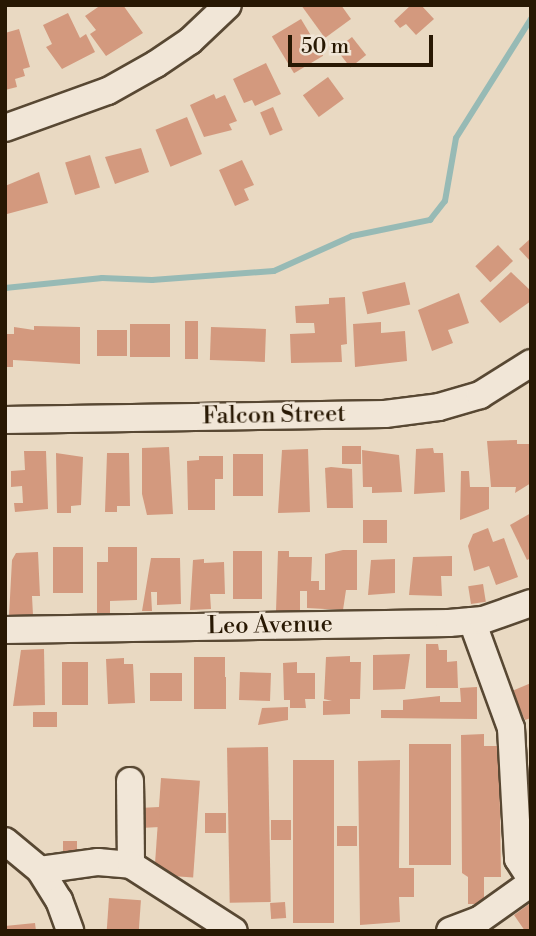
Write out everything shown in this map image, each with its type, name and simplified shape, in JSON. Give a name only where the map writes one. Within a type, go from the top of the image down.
[{"type":"street","points":[[5,128],[108,91],[190,41],[228,5]]},
{"type":"street","name":"Falcon Street","points":[[5,420],[384,414],[439,407],[480,395],[531,363]]},
{"type":"street","name":"Leo Avenue","points":[[5,630],[472,621],[531,603]]},
{"type":"street","points":[[450,931],[479,920],[531,881],[518,859],[511,728],[472,621]]},
{"type":"street","points":[[130,781],[131,865]]},
{"type":"street","points":[[5,841],[40,870],[59,900],[70,931]]},
{"type":"street","points":[[40,870],[97,862],[131,865],[234,931]]},
{"type":"building","points":[[101,5],[123,5],[143,33],[106,56],[90,34],[96,30],[85,16]]},
{"type":"building","points":[[301,5],[341,5],[351,19],[325,38]]},
{"type":"building","points":[[411,5],[421,5],[434,19],[416,35],[406,24],[400,28],[394,21]]},
{"type":"building","points":[[68,13],[80,38],[86,34],[95,52],[62,69],[46,47],[52,44],[43,25]]},
{"type":"building","points":[[301,19],[323,56],[294,73],[272,37]]},
{"type":"building","points":[[19,29],[30,67],[23,69],[25,76],[15,79],[17,87],[5,90],[5,33]]},
{"type":"building","points":[[352,37],[366,55],[350,67],[336,49]]},
{"type":"building","points":[[266,63],[281,94],[255,106],[252,100],[244,103],[233,79]]},
{"type":"building","points":[[328,77],[344,99],[319,117],[303,95]]},
{"type":"building","points":[[214,94],[216,99],[225,95],[237,121],[229,124],[232,130],[204,137],[190,105]]},
{"type":"building","points":[[273,107],[283,130],[270,135],[260,112]]},
{"type":"building","points":[[187,117],[202,154],[170,167],[155,130]]},
{"type":"building","points":[[141,148],[149,172],[115,184],[105,157]]},
{"type":"building","points":[[90,155],[100,188],[75,195],[65,163]]},
{"type":"building","points":[[242,160],[254,185],[244,189],[249,200],[235,206],[219,170]]},
{"type":"building","points":[[39,172],[48,203],[7,214],[5,186]]},
{"type":"building","points":[[531,238],[531,262],[519,249]]},
{"type":"building","points":[[498,245],[513,261],[490,282],[475,266]]},
{"type":"building","points":[[511,272],[531,291],[531,301],[500,323],[480,301]]},
{"type":"building","points":[[405,282],[410,304],[367,314],[362,292]]},
{"type":"building","points":[[459,293],[469,323],[448,330],[453,343],[432,351],[418,310]]},
{"type":"building","points":[[345,297],[347,344],[341,345],[342,362],[291,363],[290,334],[315,333],[314,323],[296,323],[295,306],[329,304],[329,298]]},
{"type":"building","points":[[185,321],[198,321],[198,359],[185,359]]},
{"type":"building","points":[[381,322],[381,333],[405,331],[407,361],[355,367],[353,324]]},
{"type":"building","points":[[130,324],[170,324],[170,357],[130,357]]},
{"type":"building","points":[[34,326],[80,327],[80,364],[13,360],[13,367],[5,367],[5,334],[14,334],[14,327],[34,330]]},
{"type":"building","points":[[211,327],[266,329],[265,362],[210,360]]},
{"type":"building","points":[[97,330],[127,330],[127,356],[97,356]]},
{"type":"building","points":[[517,440],[517,444],[531,444],[531,483],[515,493],[516,487],[491,487],[487,441]]},
{"type":"building","points":[[342,446],[361,446],[361,464],[342,464]]},
{"type":"building","points":[[169,447],[173,514],[147,515],[142,494],[142,448]]},
{"type":"building","points":[[433,448],[434,453],[443,453],[445,492],[414,494],[416,449]]},
{"type":"building","points":[[308,449],[310,512],[278,513],[282,450]]},
{"type":"building","points":[[362,450],[399,455],[402,492],[372,493],[372,487],[363,487]]},
{"type":"building","points":[[24,451],[46,451],[48,509],[15,512],[14,503],[23,503],[22,486],[11,487],[11,471],[25,470]]},
{"type":"building","points":[[56,453],[83,457],[81,505],[71,506],[71,513],[57,513]]},
{"type":"building","points":[[107,453],[129,453],[130,506],[117,506],[117,512],[105,512]]},
{"type":"building","points":[[233,454],[263,454],[263,496],[233,496]]},
{"type":"building","points":[[199,456],[223,456],[223,479],[215,479],[215,510],[188,510],[187,461],[199,460]]},
{"type":"building","points":[[325,468],[352,469],[353,508],[327,508]]},
{"type":"building","points":[[461,471],[469,471],[470,487],[489,487],[489,509],[460,520]]},
{"type":"building","points":[[531,513],[531,558],[527,560],[510,525]]},
{"type":"building","points":[[363,520],[387,520],[387,543],[363,543]]},
{"type":"building","points":[[488,528],[493,542],[504,538],[518,577],[496,585],[489,566],[474,571],[468,546],[473,534]]},
{"type":"building","points":[[53,547],[83,547],[83,593],[53,593]]},
{"type":"building","points":[[108,547],[137,547],[137,600],[110,601],[110,613],[97,613],[97,562],[108,562]]},
{"type":"building","points":[[357,550],[357,590],[346,590],[343,610],[307,608],[307,591],[300,591],[300,611],[276,611],[278,551],[289,551],[289,557],[312,557],[311,581],[319,581],[319,590],[325,590],[325,554]]},
{"type":"building","points":[[233,551],[262,551],[262,599],[233,599]]},
{"type":"building","points":[[38,552],[40,596],[32,596],[33,615],[9,616],[12,560],[16,553]]},
{"type":"building","points":[[452,556],[452,576],[441,576],[442,596],[409,595],[413,557]]},
{"type":"building","points":[[151,558],[180,558],[181,604],[157,605],[157,592],[151,592],[152,611],[142,611]]},
{"type":"building","points":[[204,559],[204,563],[224,562],[225,594],[210,594],[211,609],[190,610],[193,560]]},
{"type":"building","points":[[395,559],[395,593],[368,595],[371,560]]},
{"type":"building","points":[[483,584],[486,602],[471,604],[468,586]]},
{"type":"building","points":[[426,644],[438,644],[439,650],[447,650],[447,662],[457,661],[458,688],[426,688]]},
{"type":"building","points":[[44,649],[45,705],[13,706],[21,650]]},
{"type":"building","points":[[410,654],[405,689],[373,690],[373,655]]},
{"type":"building","points":[[350,656],[350,662],[361,662],[360,699],[350,699],[350,714],[323,715],[323,701],[332,701],[324,699],[326,657]]},
{"type":"building","points":[[194,657],[225,657],[225,677],[194,677]]},
{"type":"building","points":[[124,658],[124,664],[133,664],[135,703],[108,704],[106,659]]},
{"type":"building","points":[[62,662],[88,662],[88,705],[62,705]]},
{"type":"building","points":[[297,662],[297,673],[315,673],[315,699],[305,699],[306,708],[290,708],[290,700],[284,700],[283,663]]},
{"type":"building","points":[[240,672],[271,673],[270,701],[239,700]]},
{"type":"building","points":[[150,673],[182,673],[182,701],[150,701]]},
{"type":"building","points":[[194,677],[226,677],[226,709],[194,709]]},
{"type":"building","points":[[531,683],[531,718],[525,720],[512,691]]},
{"type":"building","points":[[477,687],[477,719],[381,718],[381,710],[403,710],[403,700],[440,696],[440,702],[461,702],[460,688]]},
{"type":"building","points":[[288,707],[288,720],[258,725],[262,708]]},
{"type":"building","points":[[33,712],[57,712],[57,727],[33,727]]},
{"type":"building","points":[[484,734],[484,746],[499,746],[501,877],[484,877],[484,904],[468,904],[468,877],[462,873],[461,735]]},
{"type":"building","points":[[409,744],[451,744],[451,865],[409,865]]},
{"type":"building","points":[[268,747],[271,902],[230,903],[227,748]]},
{"type":"building","points":[[293,760],[334,760],[334,923],[293,923]]},
{"type":"building","points":[[400,760],[399,868],[414,868],[414,897],[399,897],[400,922],[360,925],[358,761]]},
{"type":"building","points":[[161,778],[200,781],[193,877],[154,875]]},
{"type":"building","points":[[159,807],[160,827],[140,828],[139,808]]},
{"type":"building","points":[[205,813],[226,813],[226,833],[205,833]]},
{"type":"building","points":[[271,820],[291,820],[291,840],[271,840]]},
{"type":"building","points":[[337,826],[357,826],[357,846],[337,846]]},
{"type":"building","points":[[63,841],[77,841],[77,854],[63,854]]},
{"type":"building","points":[[109,898],[141,900],[139,931],[107,931]]},
{"type":"building","points":[[285,902],[286,918],[271,919],[270,903]]},
{"type":"building","points":[[529,904],[531,931],[525,931],[514,915]]},
{"type":"building","points":[[35,923],[36,931],[5,931],[5,926]]},
{"type":"waterway","points":[[5,288],[102,278],[152,280],[274,271],[352,236],[430,220],[445,201],[456,138],[531,19]]}]
